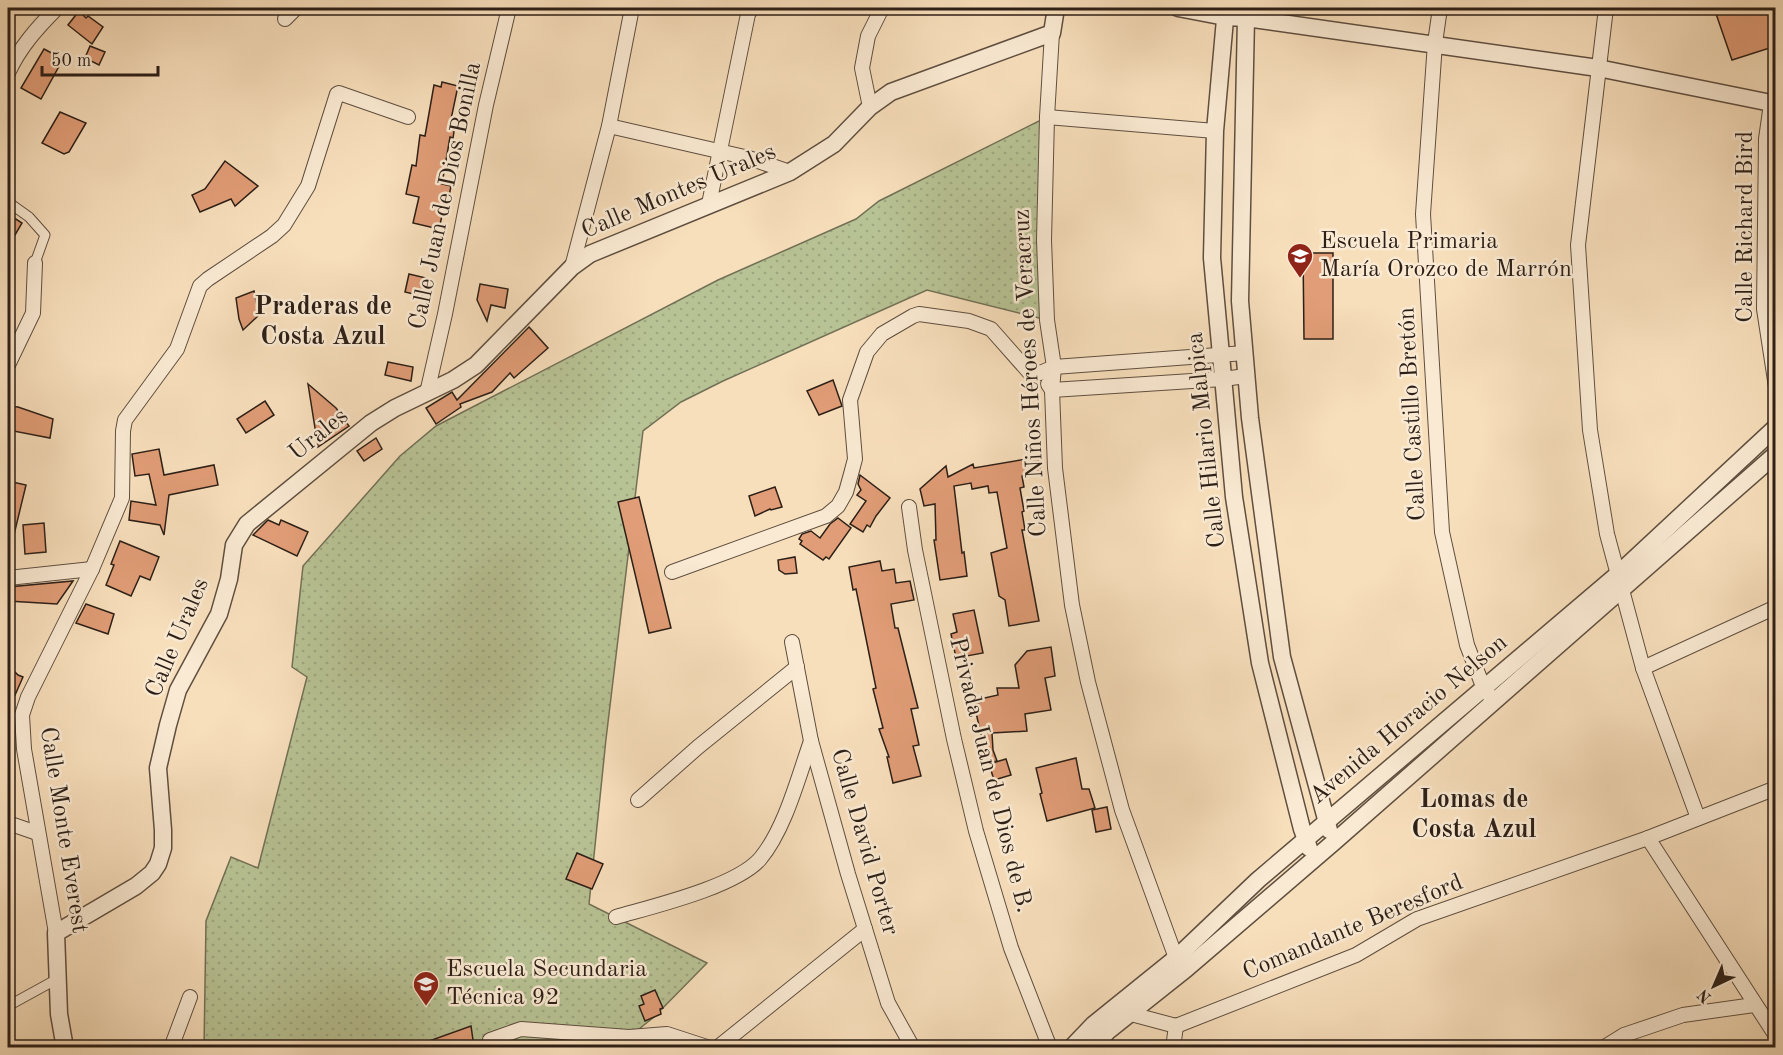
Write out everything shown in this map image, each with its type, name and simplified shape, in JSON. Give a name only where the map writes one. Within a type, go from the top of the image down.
[{"type":"street","points":[[8,73],[17,54],[32,34],[57,8]]},
{"type":"street","points":[[285,19],[296,8]]},
{"type":"street","name":"Calle Juan de Dios Bonilla","points":[[427,393],[486,105],[509,8]]},
{"type":"street","points":[[573,267],[609,126],[632,8]]},
{"type":"street","points":[[709,204],[748,15],[752,8]]},
{"type":"street","points":[[870,107],[862,68],[868,36],[882,8]]},
{"type":"street","name":"Calle Niños Héroes de Veracruz","points":[[1056,8],[1052,33],[1047,117],[1044,240],[1047,320],[1054,367],[1052,390],[1055,468],[1072,605],[1086,672],[1122,810],[1181,964]]},
{"type":"street","points":[[1178,8],[1247,13],[1598,68],[1773,104]]},
{"type":"street","name":"Calle Castillo Bretón","points":[[1440,8],[1423,214],[1442,532],[1467,645],[1489,695]]},
{"type":"street","points":[[1606,8],[1578,244],[1590,430],[1607,534],[1644,668],[1698,818]]},
{"type":"street","name":"Calle Hilario Malpica","points":[[1226,12],[1215,131],[1212,258],[1234,497],[1260,663],[1306,840],[1314,860]]},
{"type":"street","name":"Calle Hilario Malpica","points":[[1247,13],[1240,301],[1246,376],[1282,657],[1326,823],[1334,842]]},
{"type":"street","name":"Calle Montes Urales","points":[[427,393],[477,365],[573,267],[590,254],[790,172],[834,144],[870,107],[891,92],[1052,33]]},
{"type":"street","name":"Calle Monte Everest","points":[[65,1047],[59,1014],[56,933],[24,749],[22,715],[28,697],[92,569],[122,498],[125,420],[177,349],[200,286],[272,236],[284,225],[308,186],[337,94],[408,117]]},
{"type":"street","name":"Calle Richard Bird","points":[[1773,104],[1766,139],[1764,309],[1776,387]]},
{"type":"street","points":[[1047,117],[1215,131]]},
{"type":"street","points":[[609,126],[749,158],[790,172]]},
{"type":"street","points":[[8,202],[29,217],[45,235],[35,263],[33,313],[8,365]]},
{"type":"street","points":[[672,572],[826,516],[838,506],[846,492],[855,459],[850,400],[867,352],[882,334],[913,316],[969,321],[991,329],[1029,372],[1040,374],[1054,367],[1245,353]]},
{"type":"street","points":[[1040,374],[1052,390],[1246,376]]},
{"type":"street","name":"Urales","points":[[247,524],[371,423],[395,408],[427,393]]},
{"type":"street","name":"Avenida Horacio Nelson","points":[[1620,581],[1776,427]]},
{"type":"street","name":"Avenida Horacio Nelson","points":[[1092,1047],[1125,1009],[1314,860],[1489,695],[1620,581],[1776,454]]},
{"type":"street","name":"Privada Juan de Dios de B.","points":[[909,507],[917,560],[951,727],[976,831],[1011,948],[1050,1047]]},
{"type":"street","name":"Calle Urales","points":[[56,933],[136,886],[152,873],[158,864],[163,848],[158,768],[168,725],[178,690],[219,614],[229,579],[234,545],[247,524]]},
{"type":"street","points":[[8,578],[92,569]]},
{"type":"street","points":[[1644,668],[1776,607]]},
{"type":"street","name":"Calle David Porter","points":[[792,642],[812,741],[865,929],[888,1003],[913,1047]]},
{"type":"street","points":[[638,800],[698,747],[797,667]]},
{"type":"street","name":"Avenida Horacio Nelson","points":[[1181,964],[1258,880],[1326,823],[1489,695]]},
{"type":"street","points":[[616,917],[704,891],[749,868],[760,859],[777,832],[812,741]]},
{"type":"street","name":"Comandante Beresford","points":[[1176,1026],[1356,955],[1417,920],[1648,838],[1776,788]]},
{"type":"street","points":[[8,823],[38,833]]},
{"type":"street","points":[[1648,838],[1776,1036]]},
{"type":"street","points":[[717,1047],[865,929]]},
{"type":"street","points":[[8,1006],[58,978]]},
{"type":"street","points":[[171,1047],[190,997]]},
{"type":"street","points":[[1603,1047],[1624,1035],[1683,1015],[1754,1005]]},
{"type":"street","points":[[1125,1009],[1176,1026],[1173,1047]]},
{"type":"street","name":"Avenida Horacio Nelson","points":[[1071,1047],[1093,1025],[1125,1009]]},
{"type":"street","points":[[490,1040],[521,1029],[628,1042],[667,1034],[710,1047]]},
{"type":"green space","points":[[1047,117],[1047,320],[927,290],[723,381],[681,402],[643,431],[606,739],[589,904],[707,963],[654,1017],[629,1037],[622,1047],[204,1048],[206,921],[231,857],[258,868],[307,677],[292,667],[303,566],[400,456],[436,426],[718,280],[856,219],[879,201]]},
{"type":"building","points":[[1714,8],[1771,8],[1776,19],[1776,46],[1732,60]]},
{"type":"building","points":[[79,11],[86,18],[88,16],[103,27],[92,44],[68,25]]},
{"type":"building","points":[[90,46],[105,52],[99,65],[85,58]]},
{"type":"building","points":[[44,49],[63,59],[41,99],[21,88]]},
{"type":"building","points":[[442,82],[458,86],[450,124],[455,125],[453,138],[450,137],[442,184],[451,186],[439,229],[413,223],[419,197],[406,194],[412,165],[416,166],[420,135],[425,136],[434,85],[441,87]]},
{"type":"building","points":[[60,112],[86,123],[69,152],[64,154],[42,143]]},
{"type":"building","points":[[225,161],[258,186],[235,206],[231,199],[200,212],[192,195],[205,189]]},
{"type":"building","points":[[8,214],[22,223],[8,247]]},
{"type":"building","points":[[1303,253],[1333,253],[1333,339],[1304,339]]},
{"type":"building","points":[[409,274],[426,278],[422,296],[405,292]]},
{"type":"building","points":[[480,284],[508,289],[505,308],[491,305],[487,321],[477,300]]},
{"type":"building","points":[[254,291],[259,315],[243,330],[236,298]]},
{"type":"building","points":[[529,327],[548,348],[514,378],[510,373],[492,392],[460,404],[461,407],[436,424],[426,408],[452,392],[457,400]]},
{"type":"building","points":[[388,362],[413,367],[411,381],[385,375]]},
{"type":"building","points":[[833,380],[842,406],[819,415],[807,391]]},
{"type":"building","points":[[308,384],[336,408],[349,426],[318,447]]},
{"type":"building","points":[[265,401],[274,415],[246,433],[237,419]]},
{"type":"building","points":[[8,406],[18,407],[53,419],[50,438],[8,430]]},
{"type":"building","points":[[376,438],[382,449],[364,461],[357,451]]},
{"type":"building","points":[[159,449],[164,475],[214,465],[218,485],[169,495],[164,535],[160,525],[129,520],[131,501],[156,505],[149,474],[135,476],[132,454]]},
{"type":"building","points":[[1038,457],[1041,473],[1022,476],[1024,487],[1020,488],[1025,530],[1022,530],[1039,621],[1009,626],[1005,600],[999,596],[991,553],[1007,548],[997,492],[989,493],[988,486],[972,489],[971,483],[954,486],[967,576],[940,580],[934,540],[936,540],[935,504],[924,506],[920,489],[946,466],[948,477],[973,464],[974,468]]},
{"type":"building","points":[[860,475],[890,498],[870,527],[867,525],[863,532],[850,524],[866,501],[857,495],[861,490],[858,484]]},
{"type":"building","points":[[8,481],[26,485],[12,543],[8,543]]},
{"type":"building","points":[[775,487],[782,507],[770,509],[755,516],[749,496]]},
{"type":"building","points":[[639,497],[671,628],[649,633],[618,502]]},
{"type":"building","points":[[838,518],[851,528],[829,559],[826,557],[823,560],[800,544],[802,541],[799,539],[802,534],[811,531],[820,538],[830,524]]},
{"type":"building","points":[[268,520],[279,525],[281,520],[308,532],[297,556],[253,535]]},
{"type":"building","points":[[44,523],[46,552],[25,554],[23,525]]},
{"type":"building","points":[[120,541],[159,557],[150,580],[140,576],[131,596],[106,585]]},
{"type":"building","points":[[795,557],[797,573],[785,574],[779,570],[778,560]]},
{"type":"building","points":[[880,561],[882,571],[894,569],[896,583],[910,581],[914,600],[891,604],[895,628],[898,628],[918,708],[911,709],[919,745],[913,746],[921,776],[893,783],[887,757],[889,757],[879,729],[883,728],[873,689],[876,688],[856,589],[853,590],[849,567]]},
{"type":"building","points":[[73,581],[57,604],[8,601],[8,587]]},
{"type":"building","points":[[86,604],[114,614],[108,634],[76,623]]},
{"type":"building","points":[[974,610],[983,653],[956,658],[951,634],[957,632],[953,614]]},
{"type":"building","points":[[1051,647],[1055,676],[1045,678],[1051,710],[1025,714],[1027,731],[992,733],[993,750],[997,761],[982,765],[979,754],[985,752],[974,704],[981,702],[980,699],[998,695],[997,688],[1019,688],[1015,665],[1027,651]]},
{"type":"building","points":[[8,665],[23,677],[8,711]]},
{"type":"building","points":[[1076,758],[1082,789],[1089,789],[1095,808],[1047,821],[1036,768]]},
{"type":"building","points":[[1006,759],[1011,775],[994,780],[989,764]]},
{"type":"building","points":[[1107,807],[1111,829],[1096,832],[1092,810]]},
{"type":"building","points":[[577,853],[603,864],[592,889],[566,879]]},
{"type":"building","points":[[655,990],[663,1008],[660,1009],[661,1014],[645,1021],[639,1006],[644,1004],[641,996]]},
{"type":"building","points":[[471,1026],[474,1047],[415,1046]]},
{"type":"place","name":"Escuela Primaria María Orozco de Marrón","points":[[1300,279]]},
{"type":"place","name":"Escuela Secundaria Técnica 92","points":[[426,1007]]},
{"type":"district","name":"Praderas de Costa Azul","points":[[323,322]]},
{"type":"district","name":"Lomas de Costa Azul","points":[[1474,815]]}]
